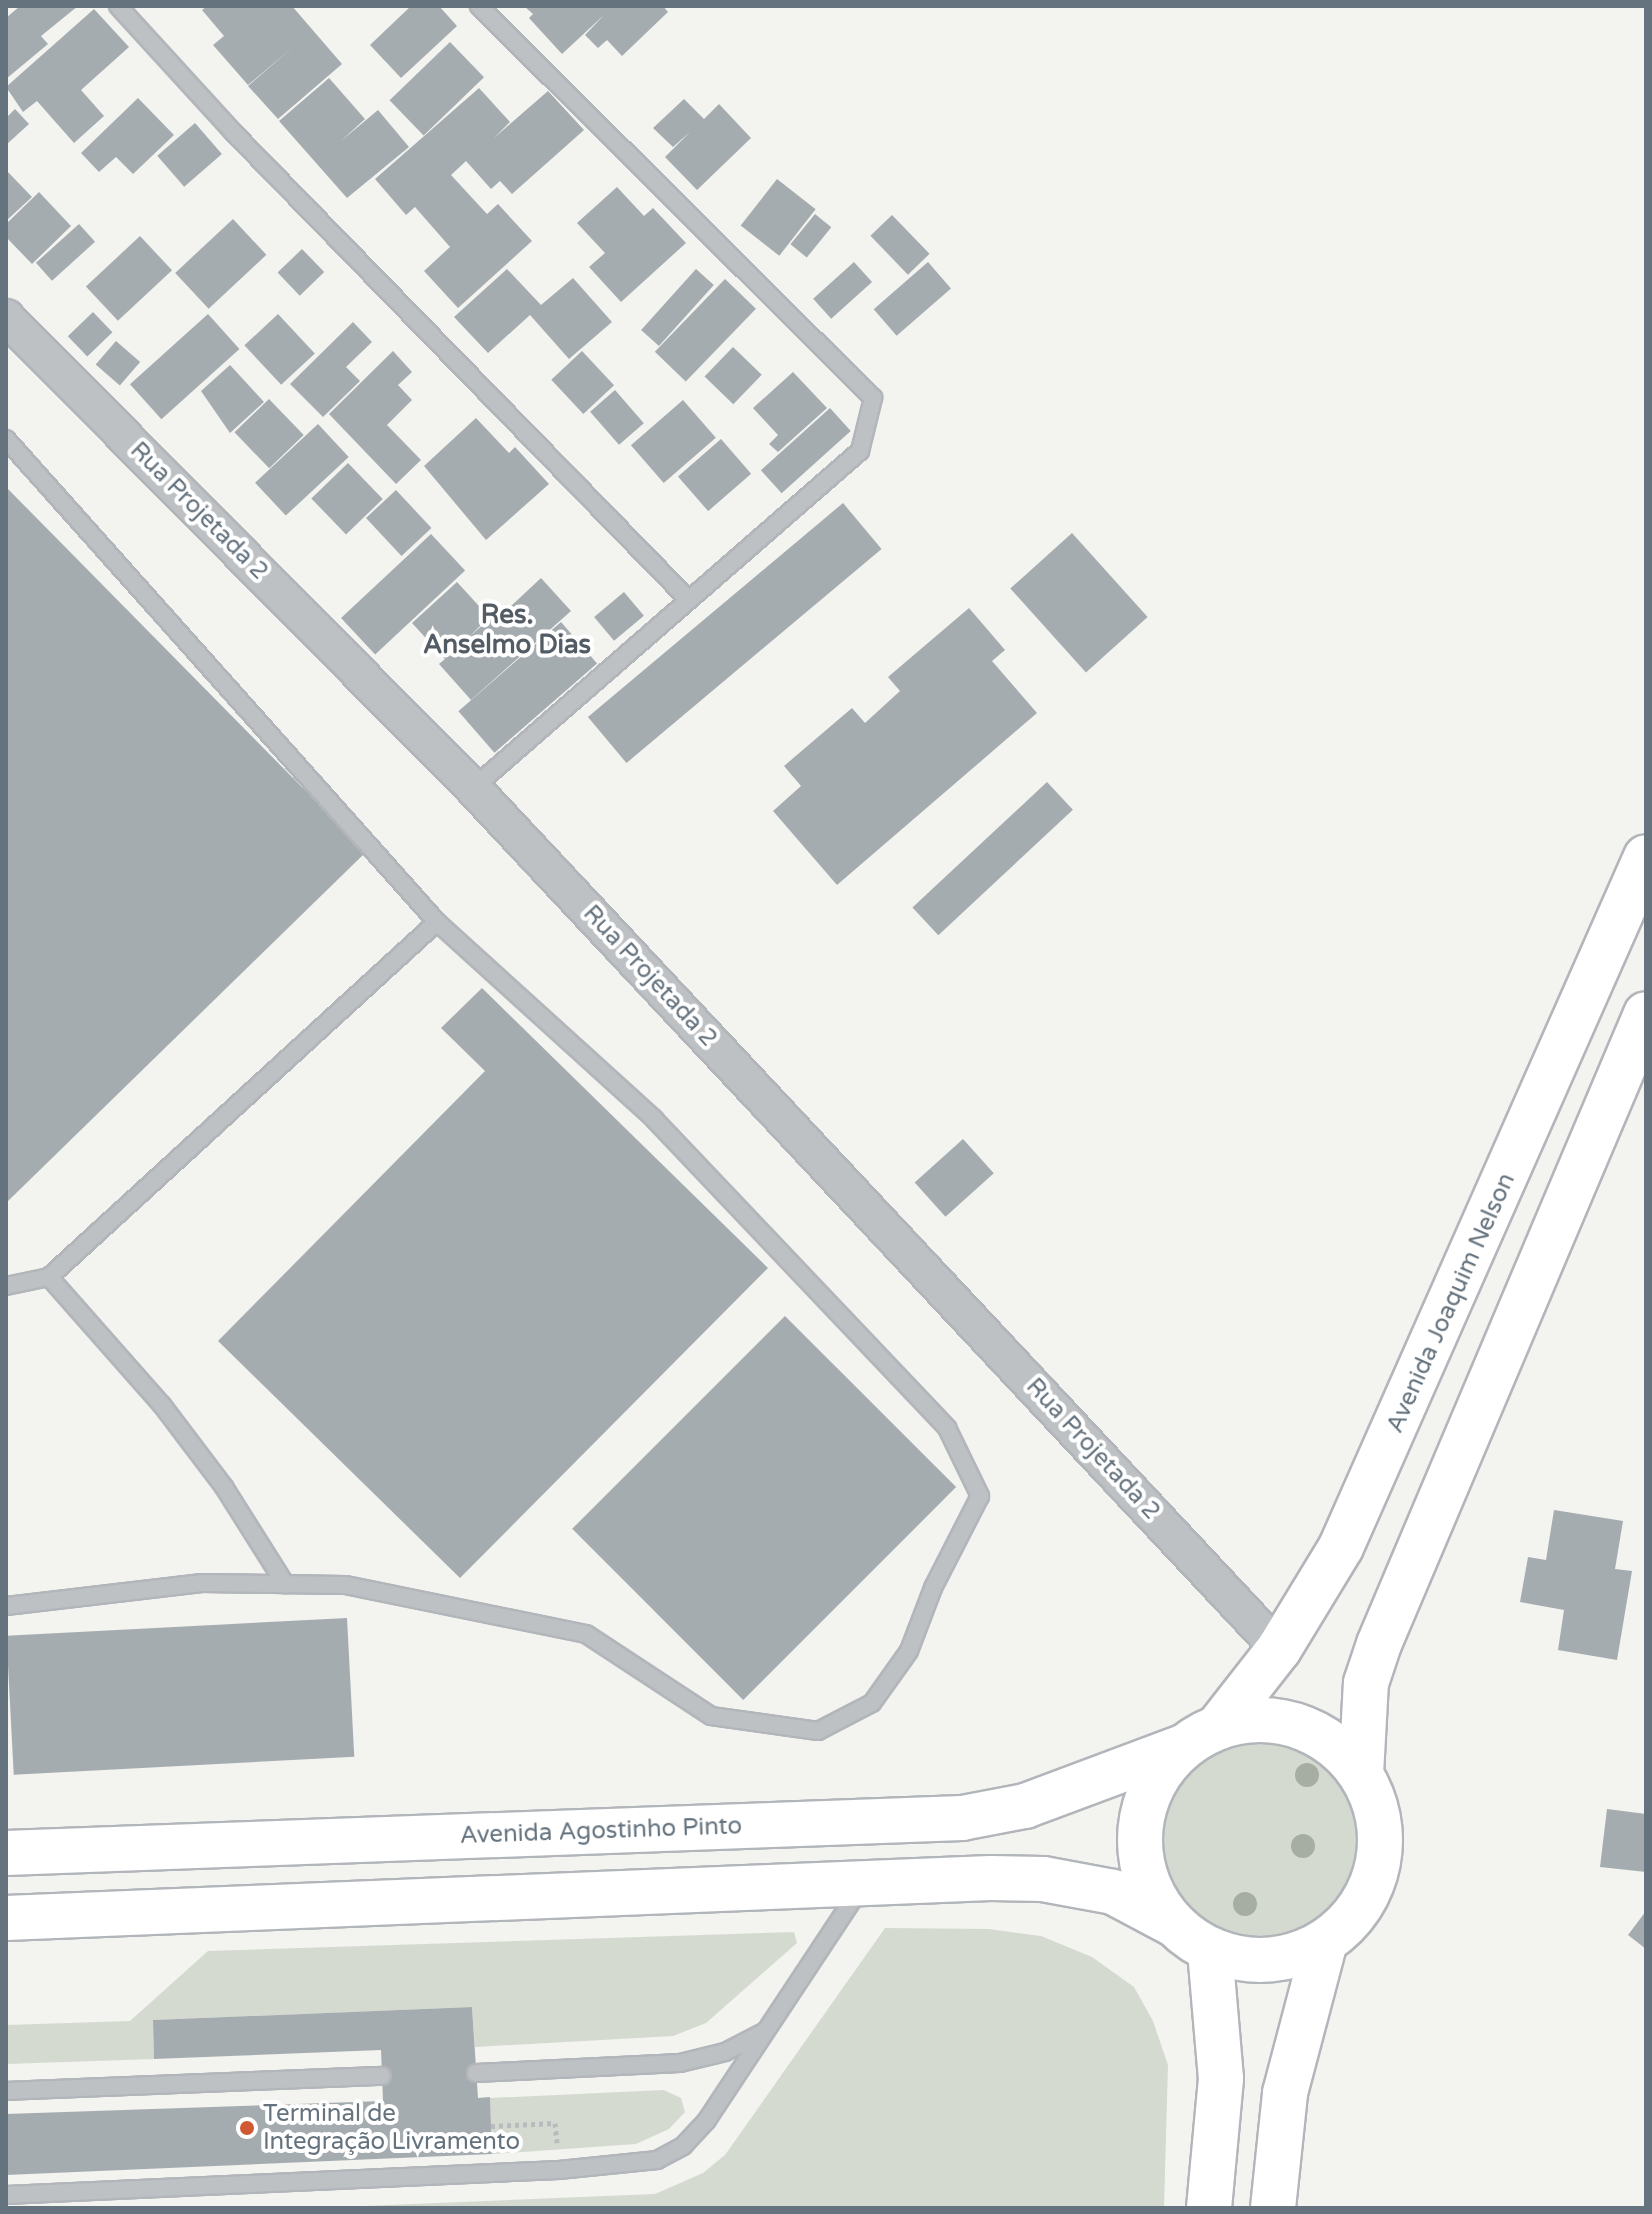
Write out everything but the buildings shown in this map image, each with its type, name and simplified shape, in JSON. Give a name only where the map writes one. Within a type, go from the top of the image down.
[{"type":"main road","name":"Avenida Joaquim Nelson","points":[[1201,1737],[1279,1649],[1348,1533],[1646,857]]},
{"type":"main road","points":[[1361,1774],[1366,1683],[1379,1644],[1646,1014]]},
{"type":"main road","points":[[6,1918],[865,1881],[1043,1879],[1113,1892],[1175,1925],[1210,1950],[1261,1959],[1288,1957],[1325,1942],[1354,1916],[1373,1884],[1381,1847],[1377,1808],[1361,1774],[1334,1745],[1298,1726],[1258,1720],[1201,1737],[1157,1777],[1141,1814],[1140,1854],[1151,1893],[1175,1925]]},
{"type":"main road","name":"Avenida Agostinho Pinto","points":[[6,1853],[962,1818],[1039,1802],[1201,1737]]},
{"type":"main road","points":[[1273,2208],[1288,2077],[1325,1942]]},
{"type":"main road","points":[[1209,2208],[1221,2079],[1210,1950]]},
{"type":"street","name":"Rua Projetada 2","points":[[6,317],[473,788],[1279,1649]]},
{"type":"lane","points":[[118,6],[233,132],[686,597]]},
{"type":"lane","points":[[473,788],[686,597],[860,451],[873,398],[479,6]]},
{"type":"lane","points":[[6,439],[437,922],[654,1119],[947,1428],[980,1496],[933,1588],[909,1651],[872,1703],[818,1731],[711,1716],[586,1634],[360,1587],[202,1583],[6,1606]]},
{"type":"lane","points":[[6,1286],[49,1277],[437,922]]},
{"type":"lane","points":[[49,1277],[162,1405],[224,1487],[285,1584]]},
{"type":"lane","points":[[6,2195],[628,2166],[683,2146],[766,2031],[865,1881]]},
{"type":"lane","points":[[476,2073],[680,2063],[725,2052],[766,2031]]},
{"type":"lane","points":[[6,2091],[382,2076]]},
{"type":"shaded area","points":[[1260,1742],[1299,1750],[1333,1772],[1355,1806],[1363,1845],[1355,1884],[1333,1918],[1299,1940],[1260,1948],[1221,1940],[1187,1918],[1165,1884],[1157,1845],[1165,1806],[1187,1772],[1221,1750]]},
{"type":"shaded area","points":[[885,1928],[989,1929],[1041,1936],[1092,1957],[1134,1987],[1153,2021],[1168,2065],[1164,2208],[315,2208],[655,2194],[703,2173],[725,2155]]},
{"type":"shaded area","points":[[794,1932],[797,1943],[706,2023],[673,2036],[475,2047],[472,2007],[153,2020],[154,2059],[6,2064],[6,2025],[130,2021],[208,1951]]},
{"type":"shaded area","points":[[664,2090],[681,2098],[685,2112],[669,2129],[636,2144],[492,2154],[490,2098]]},
{"type":"place","name":"Terminal de Integração Livramento","points":[[247,2128]]},
{"type":"district","name":"Res. Anselmo Dias","points":[[507,630]]}]
